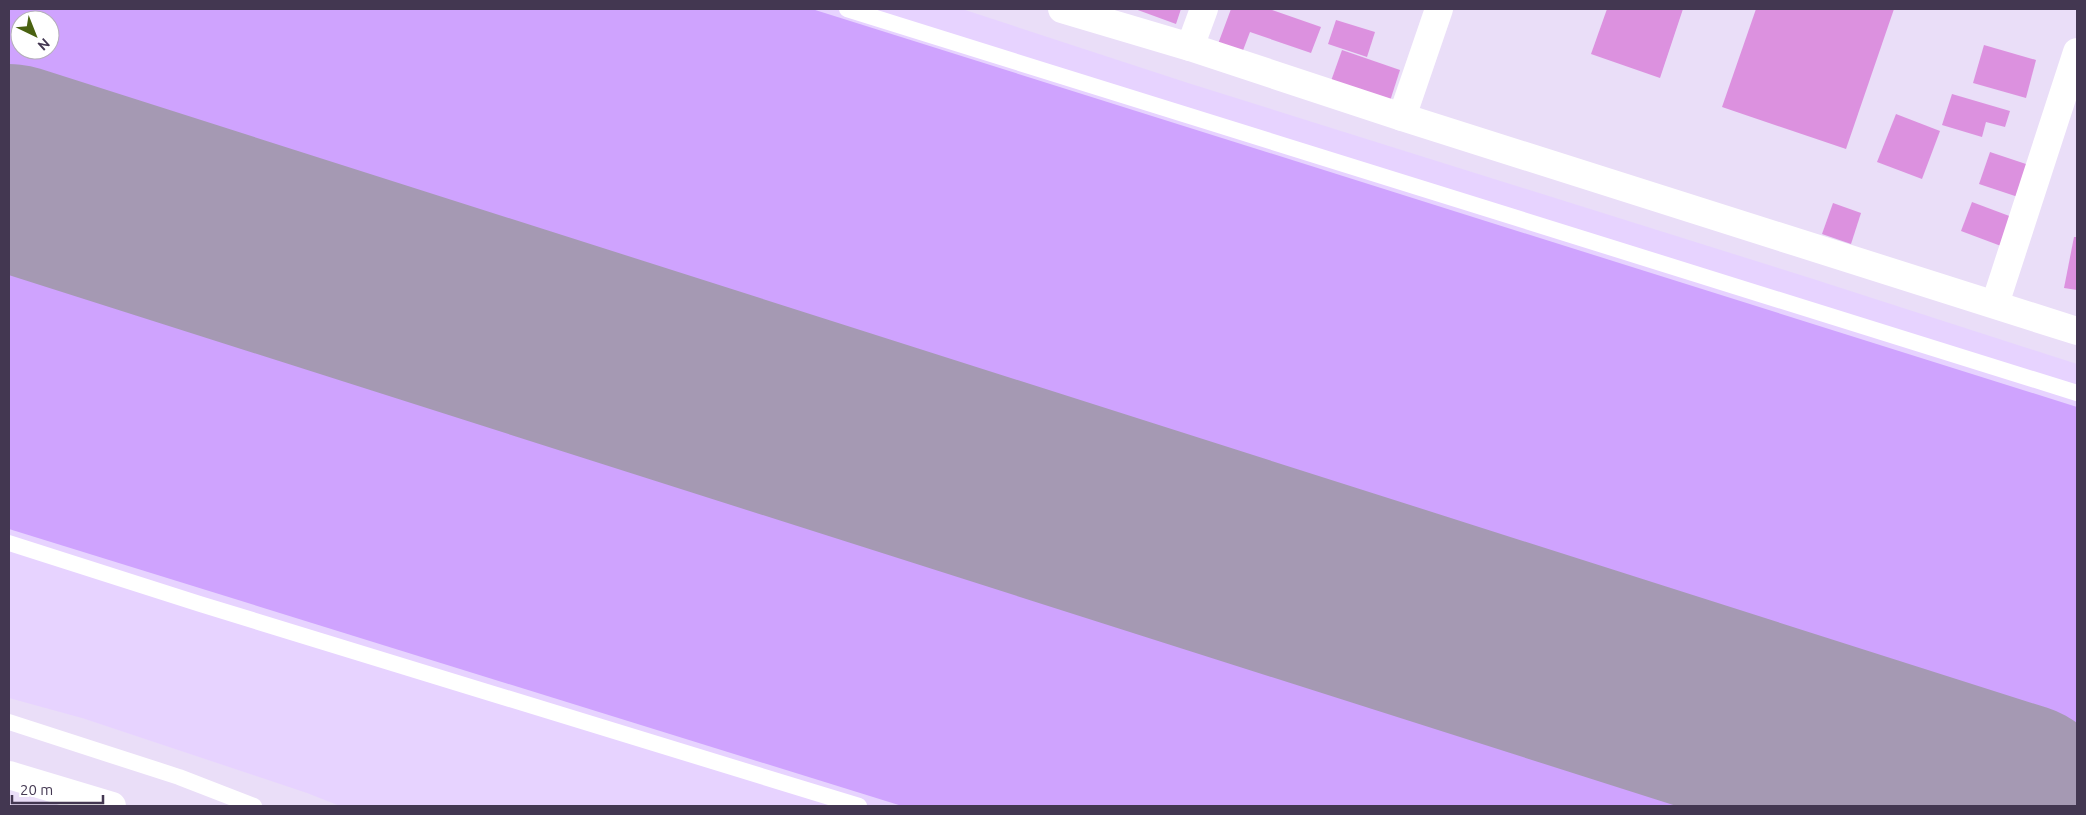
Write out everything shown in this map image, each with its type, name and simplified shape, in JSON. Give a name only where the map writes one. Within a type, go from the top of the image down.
[{"type":"main road","points":[[1062,9],[1190,47],[1402,117],[1995,304],[2077,332]]},
{"type":"main road","points":[[1190,47],[1204,9]]},
{"type":"main road","points":[[1402,117],[1440,9]]},
{"type":"main road","points":[[1995,304],[2077,52]]},
{"type":"main road","points":[[9,775],[112,806]]},
{"type":"lane","points":[[847,9],[2077,393]]},
{"type":"lane","points":[[9,542],[218,610],[859,806]]},
{"type":"lane","points":[[9,722],[179,777],[254,806]]},
{"type":"shaded area","points":[[9,9],[962,9],[1188,83],[1807,277],[2077,364],[2077,806],[340,806],[307,793],[82,718],[9,698]]},
{"type":"shaded area","points":[[9,9],[812,9],[2077,407],[2077,739],[9,84]]},
{"type":"shaded area","points":[[9,225],[1837,806],[902,806],[9,529]]},
{"type":"building","points":[[1135,9],[1181,9],[1176,24]]},
{"type":"building","points":[[1231,9],[1269,9],[1321,27],[1311,53],[1250,32],[1242,53],[1218,44]]},
{"type":"building","points":[[1607,9],[1683,9],[1660,78],[1591,54]]},
{"type":"building","points":[[1756,9],[1894,9],[1846,149],[1722,107]]},
{"type":"building","points":[[1336,20],[1375,32],[1367,57],[1328,44]]},
{"type":"building","points":[[1984,45],[2036,60],[2026,98],[1973,83]]},
{"type":"building","points":[[1342,50],[1400,70],[1390,101],[1331,81]]},
{"type":"building","points":[[1952,94],[2010,111],[2005,127],[1986,122],[1982,137],[1942,125]]},
{"type":"building","points":[[1896,114],[1940,131],[1922,179],[1877,162]]},
{"type":"building","points":[[1990,152],[2029,165],[2018,197],[1979,184]]},
{"type":"building","points":[[1972,202],[2012,217],[2001,246],[1961,231]]},
{"type":"building","points":[[1833,203],[1861,213],[1851,244],[1822,234]]},
{"type":"building","points":[[2074,237],[2077,237],[2077,290],[2064,288]]},
{"type":"runway","points":[[9,167],[2016,806]]}]
